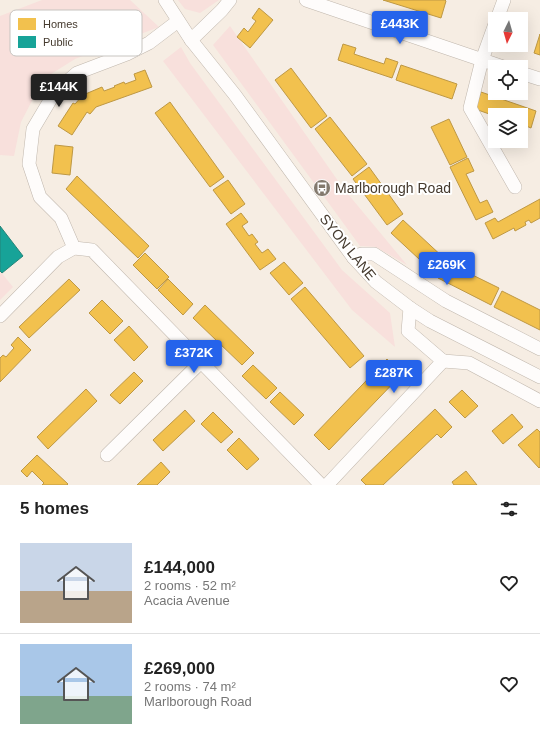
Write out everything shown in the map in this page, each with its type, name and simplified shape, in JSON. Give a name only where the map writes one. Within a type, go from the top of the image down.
[{"type":"street","name":"SYON LANE","points":[[165,0],[192,40],[353,257],[376,282],[430,321],[540,377]]},
{"type":"street","points":[[192,40],[230,0]]},
{"type":"street","points":[[306,0],[488,62]]},
{"type":"street","points":[[500,12],[504,0]]},
{"type":"street","points":[[142,46],[149,43],[178,20]]},
{"type":"street","points":[[488,43],[482,60],[470,108],[514,187]]},
{"type":"street","points":[[74,248],[61,218],[40,197],[29,164],[33,129],[54,92],[77,73],[122,56]]},
{"type":"street","points":[[528,75],[540,79]]},
{"type":"street","points":[[0,316],[58,258],[74,248],[92,250],[200,363],[321,485]]},
{"type":"street","points":[[353,257],[362,254],[374,254],[446,300],[540,349]]},
{"type":"street","points":[[410,308],[408,331],[443,361],[469,363],[540,401]]},
{"type":"street","points":[[327,485],[443,361]]},
{"type":"street","points":[[107,455],[200,363]]},
{"type":"shaded area","points":[[42,0],[130,0],[141,10],[16,10]]},
{"type":"shaded area","points":[[178,0],[219,0],[200,13],[185,9]]},
{"type":"shaded area","points":[[142,11],[159,27],[142,33]]},
{"type":"shaded area","points":[[10,12],[10,56],[83,56],[75,59],[51,74],[37,91],[21,122],[14,156],[0,155],[0,16]]},
{"type":"shaded area","points":[[230,26],[343,188],[407,265],[376,247],[360,246],[213,45]]},
{"type":"shaded area","points":[[181,47],[190,63],[342,270],[390,313],[395,347],[352,310],[163,61]]},
{"type":"shaded area","points":[[0,271],[13,287],[0,300]]},
{"type":"building: Homes","points":[[383,0],[445,0],[446,1],[441,18]]},
{"type":"building: Homes","points":[[259,8],[273,20],[250,48],[237,37],[244,28],[248,32],[256,21],[252,18]]},
{"type":"building: Homes","points":[[540,34],[540,55],[534,53]]},
{"type":"building: Homes","points":[[343,44],[356,48],[354,54],[384,64],[386,58],[398,62],[392,78],[338,60]]},
{"type":"building: Homes","points":[[401,65],[457,84],[452,99],[396,80]]},
{"type":"building: Homes","points":[[291,68],[327,116],[311,128],[275,80]]},
{"type":"building: Homes","points":[[145,70],[152,87],[96,107],[90,114],[87,112],[72,135],[58,126],[73,103],[75,104],[83,95],[102,87],[104,91],[124,82],[125,84],[136,80],[134,74]]},
{"type":"building: Homes","points":[[481,92],[488,94],[488,100],[504,100],[527,108],[488,108],[488,114],[475,109]]},
{"type":"building: Homes","points":[[170,102],[224,177],[210,187],[155,113]]},
{"type":"building: Homes","points":[[528,108],[536,111],[531,128],[528,127]]},
{"type":"building: Homes","points":[[330,117],[367,164],[352,176],[315,129]]},
{"type":"building: Homes","points":[[449,119],[467,157],[450,165],[431,127]]},
{"type":"building: Homes","points":[[55,145],[73,147],[70,175],[52,173]]},
{"type":"building: Homes","points":[[468,158],[474,171],[466,174],[480,203],[487,200],[493,212],[476,220],[450,167]]},
{"type":"building: Homes","points":[[369,167],[403,214],[387,225],[353,179]]},
{"type":"building: Homes","points":[[77,176],[149,246],[138,258],[66,189]]},
{"type":"building: Homes","points":[[228,180],[245,204],[231,214],[213,190]]},
{"type":"building: Homes","points":[[540,199],[540,218],[531,223],[529,220],[525,222],[526,225],[515,231],[514,228],[493,239],[485,223],[495,218],[498,222]]},
{"type":"building: Homes","points":[[241,213],[248,222],[242,226],[249,236],[252,234],[258,242],[255,244],[262,253],[268,249],[276,259],[260,270],[226,224]]},
{"type":"building: Homes","points":[[403,220],[445,259],[433,272],[391,233]]},
{"type":"building: Homes","points":[[145,253],[169,277],[157,289],[133,265]]},
{"type":"building: Homes","points":[[284,262],[303,283],[289,295],[270,273]]},
{"type":"building: Homes","points":[[446,262],[499,288],[491,305],[438,278]]},
{"type":"building: Homes","points":[[69,279],[80,290],[29,338],[19,327]]},
{"type":"building: Homes","points":[[168,279],[193,304],[183,315],[158,290]]},
{"type":"building: Homes","points":[[305,287],[364,356],[350,368],[291,299]]},
{"type":"building: Homes","points":[[502,291],[540,310],[540,330],[494,307]]},
{"type":"building: Homes","points":[[102,300],[123,321],[110,334],[89,313]]},
{"type":"building: Homes","points":[[205,305],[254,353],[242,365],[193,318]]},
{"type":"building: Homes","points":[[129,326],[148,347],[134,361],[114,340]]},
{"type":"building: Homes","points":[[18,337],[31,350],[0,382],[0,358],[3,355],[6,357],[14,348],[11,345]]},
{"type":"building: Homes","points":[[387,359],[402,374],[329,450],[314,435]]},
{"type":"building: Homes","points":[[253,365],[277,388],[266,399],[242,376]]},
{"type":"building: Homes","points":[[134,372],[143,381],[120,404],[110,395]]},
{"type":"building: Homes","points":[[86,389],[97,401],[48,449],[37,437]]},
{"type":"building: Homes","points":[[462,390],[478,406],[465,418],[449,402]]},
{"type":"building: Homes","points":[[280,392],[304,415],[294,425],[270,402]]},
{"type":"building: Homes","points":[[435,409],[452,427],[441,438],[437,434],[383,485],[366,485],[361,480]]},
{"type":"building: Homes","points":[[185,410],[195,421],[163,451],[153,440]]},
{"type":"building: Homes","points":[[213,412],[233,432],[221,443],[201,424]]},
{"type":"building: Homes","points":[[512,414],[523,427],[503,444],[492,431]]},
{"type":"building: Homes","points":[[537,429],[540,432],[539,468],[518,445]]},
{"type":"building: Homes","points":[[239,438],[259,459],[247,470],[227,450]]},
{"type":"building: Homes","points":[[37,455],[68,484],[42,485],[44,483],[32,471],[27,477],[21,471]]},
{"type":"building: Homes","points":[[161,462],[170,472],[157,485],[137,485]]},
{"type":"building: Homes","points":[[466,471],[477,485],[454,485],[452,482]]},
{"type":"building: Public","points":[[0,226],[23,256],[2,273],[0,271]]},
{"type":"place","name":"Marlborough Road","points":[[322,188]]}]
